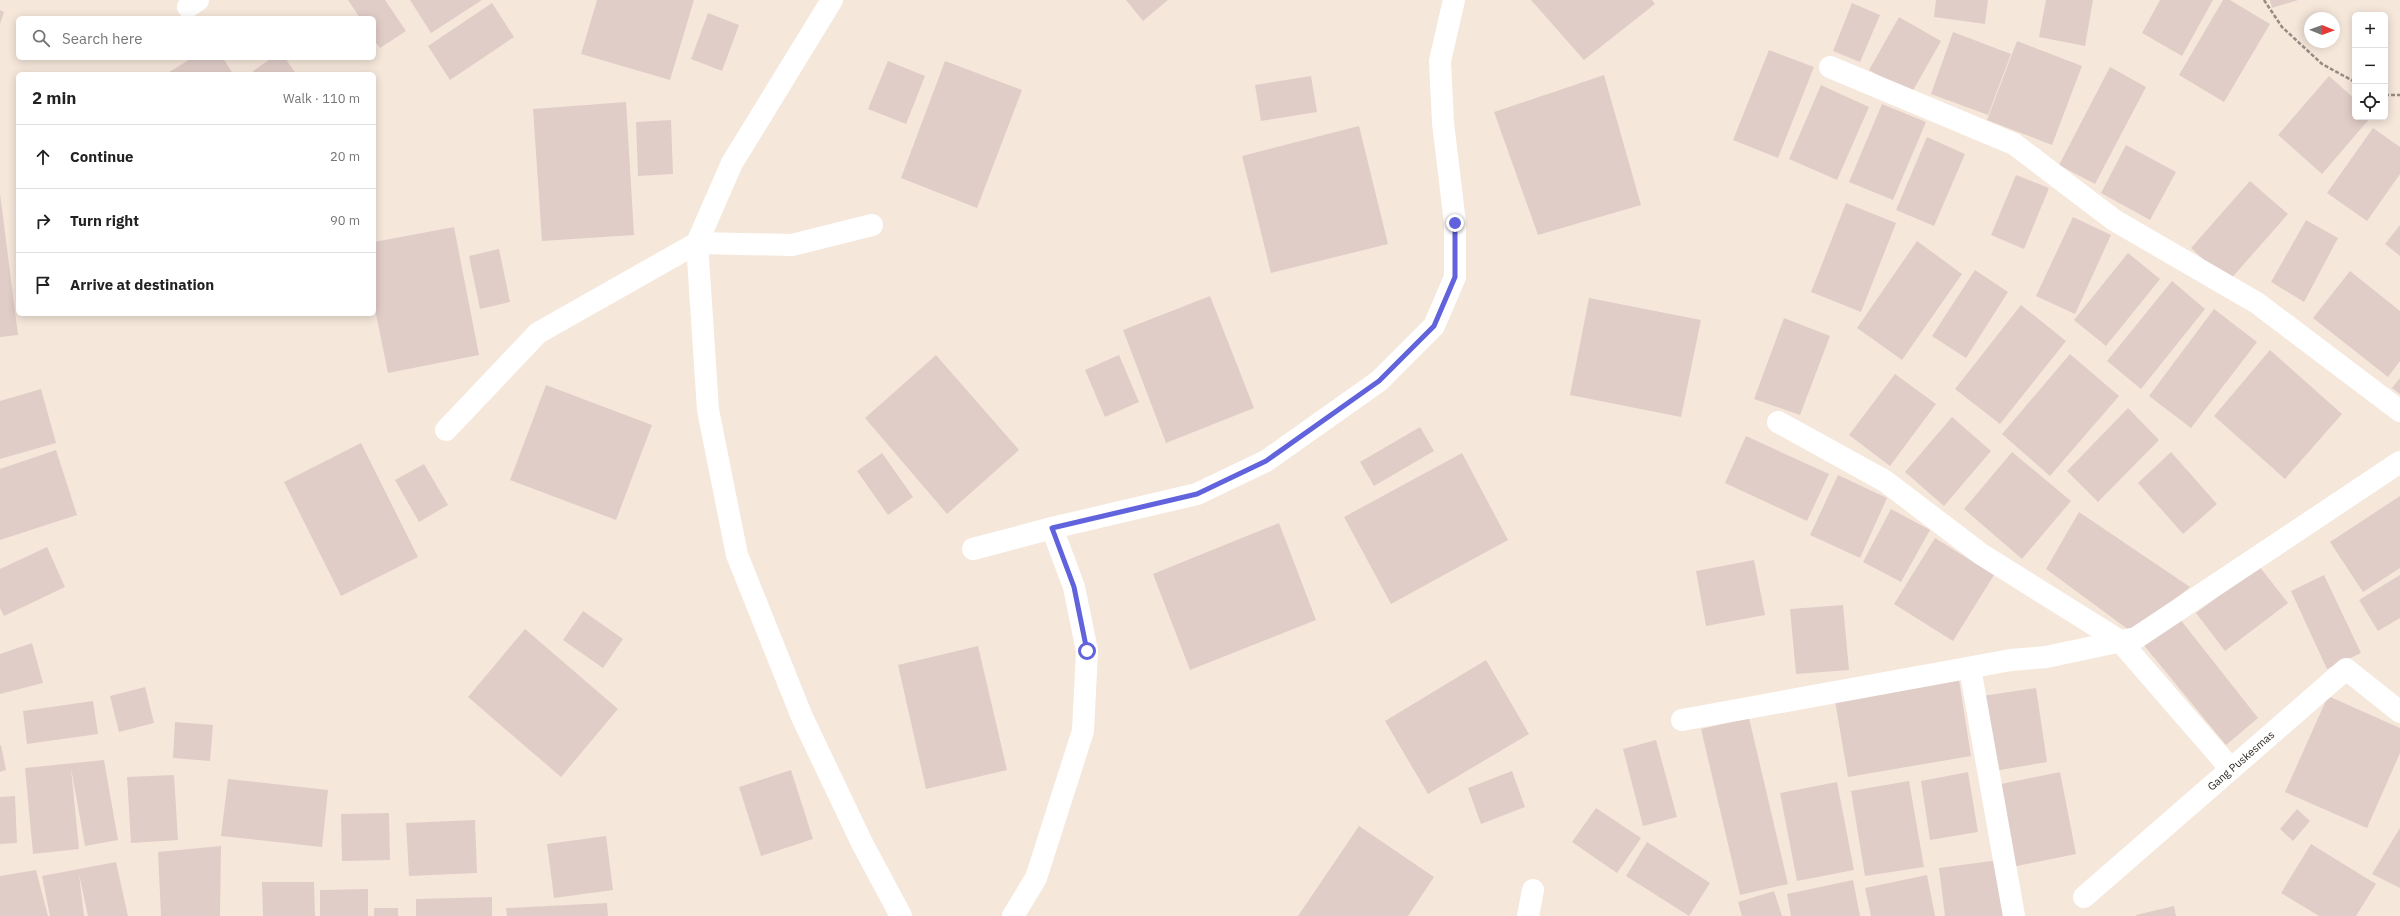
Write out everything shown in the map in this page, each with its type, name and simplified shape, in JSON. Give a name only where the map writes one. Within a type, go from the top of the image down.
[{"type":"street","points":[[832,0],[732,164],[697,243],[708,410],[738,555],[802,717],[862,843],[901,916]]},
{"type":"street","points":[[973,549],[1052,528],[1197,494],[1266,461],[1379,381],[1434,326],[1455,277],[1455,223],[1443,123],[1440,61],[1454,0]]},
{"type":"street","points":[[1830,67],[2014,144],[2114,220],[2257,303],[2400,410]]},
{"type":"street","points":[[446,430],[538,333],[697,243],[792,245],[872,225]]},
{"type":"street","points":[[1778,422],[1885,481],[1981,554],[2120,641],[2230,769]]},
{"type":"street","points":[[1682,720],[2011,660],[2046,657],[2136,638],[2400,462]]},
{"type":"street","points":[[1014,916],[1036,878],[1083,731],[1087,651],[1074,587],[1052,528]]},
{"type":"street","points":[[1970,668],[2014,916]]},
{"type":"street","name":"Gang Puskesmas","points":[[2084,897],[2346,669],[2400,712]]},
{"type":"street","points":[[1528,916],[1533,890]]},
{"type":"path","points":[[2264,0],[2282,27],[2322,64],[2352,80]]},
{"type":"path","points":[[2388,96],[2400,95]]},
{"type":"building","points":[[348,0],[385,0],[406,31],[380,48],[376,43],[376,16],[359,16]]},
{"type":"building","points":[[410,0],[482,0],[431,33]]},
{"type":"building","points":[[597,0],[694,0],[670,80],[581,54]]},
{"type":"building","points":[[1126,0],[1168,0],[1143,21]]},
{"type":"building","points":[[1531,0],[1652,0],[1655,4],[1584,60]]},
{"type":"building","points":[[1936,0],[1988,0],[1985,24],[1934,17]]},
{"type":"building","points":[[2046,0],[2093,0],[2085,46],[2039,37]]},
{"type":"building","points":[[2160,0],[2213,0],[2182,56],[2142,33]]},
{"type":"building","points":[[2223,0],[2230,0],[2270,24],[2224,102],[2179,75]]},
{"type":"building","points":[[2270,0],[2298,0],[2272,8]]},
{"type":"building","points":[[492,3],[514,37],[450,80],[428,46]]},
{"type":"building","points":[[1852,3],[1880,15],[1860,62],[1833,51]]},
{"type":"building","points":[[0,10],[4,12],[0,24]]},
{"type":"building","points":[[708,13],[739,25],[722,71],[691,59]]},
{"type":"building","points":[[1899,17],[1941,41],[1911,94],[1869,70]]},
{"type":"building","points":[[1953,32],[2011,54],[1988,115],[1931,94]]},
{"type":"building","points":[[2017,41],[2082,66],[2052,145],[1987,120]]},
{"type":"building","points":[[1769,50],[1814,67],[1778,158],[1733,140]]},
{"type":"building","points":[[189,60],[224,60],[232,72],[169,72]]},
{"type":"building","points":[[269,60],[286,60],[295,72],[254,72]]},
{"type":"building","points":[[888,61],[925,76],[906,124],[868,109]]},
{"type":"building","points":[[945,61],[1022,90],[977,208],[901,178]]},
{"type":"building","points":[[2110,67],[2146,87],[2095,184],[2059,165]]},
{"type":"building","points":[[1604,75],[1641,205],[1538,235],[1494,112]]},
{"type":"building","points":[[1311,76],[1317,112],[1261,121],[1255,85]]},
{"type":"building","points":[[2329,76],[2352,96],[2352,120],[2368,120],[2322,174],[2278,135]]},
{"type":"building","points":[[1821,85],[1869,107],[1837,180],[1789,159]]},
{"type":"building","points":[[626,102],[634,235],[542,241],[533,109]]},
{"type":"building","points":[[1882,104],[1926,122],[1893,200],[1849,182]]},
{"type":"building","points":[[671,120],[673,174],[638,176],[636,122]]},
{"type":"building","points":[[1359,126],[1388,244],[1271,273],[1242,156]]},
{"type":"building","points":[[2373,128],[2400,147],[2400,174],[2367,221],[2327,193]]},
{"type":"building","points":[[1927,137],[1965,154],[1934,226],[1896,210]]},
{"type":"building","points":[[2126,145],[2176,172],[2150,220],[2101,193]]},
{"type":"building","points":[[2016,175],[2049,188],[2024,249],[1991,235]]},
{"type":"building","points":[[2250,181],[2288,214],[2228,282],[2191,248]]},
{"type":"building","points":[[0,193],[18,335],[0,337]]},
{"type":"building","points":[[1846,203],[1896,223],[1861,312],[1811,292]]},
{"type":"building","points":[[2073,217],[2111,235],[2075,314],[2036,296]]},
{"type":"building","points":[[2306,220],[2338,238],[2304,302],[2271,282]]},
{"type":"building","points":[[2400,225],[2400,256],[2385,244]]},
{"type":"building","points":[[454,227],[479,355],[388,373],[376,314],[376,242]]},
{"type":"building","points":[[1917,241],[1962,274],[1902,360],[1857,328]]},
{"type":"building","points":[[499,249],[510,302],[480,309],[469,256]]},
{"type":"building","points":[[2128,253],[2160,279],[2106,346],[2074,320]]},
{"type":"building","points":[[1975,270],[2008,292],[1966,358],[1932,336]]},
{"type":"building","points":[[2350,271],[2400,311],[2400,361],[2388,377],[2313,318]]},
{"type":"building","points":[[2172,281],[2205,309],[2141,389],[2107,361]]},
{"type":"building","points":[[1210,296],[1254,408],[1166,443],[1123,330]]},
{"type":"building","points":[[1589,298],[1701,320],[1681,417],[1570,395]]},
{"type":"building","points":[[2021,305],[2066,341],[2000,424],[1955,389]]},
{"type":"building","points":[[2214,309],[2257,342],[2191,428],[2149,396]]},
{"type":"building","points":[[1784,318],[1830,336],[1800,415],[1754,399]]},
{"type":"building","points":[[2270,350],[2342,414],[2285,479],[2214,416]]},
{"type":"building","points":[[2070,354],[2119,396],[2050,476],[2002,434]]},
{"type":"building","points":[[936,355],[1019,450],[947,514],[865,418]]},
{"type":"building","points":[[1119,355],[1139,402],[1105,417],[1085,370]]},
{"type":"building","points":[[1895,374],[1936,404],[1890,466],[1849,435]]},
{"type":"building","points":[[2400,378],[2400,394],[2392,388]]},
{"type":"building","points":[[546,385],[652,425],[616,520],[510,480]]},
{"type":"building","points":[[41,389],[56,443],[0,459],[0,401]]},
{"type":"building","points":[[2128,408],[2159,440],[2098,502],[2067,471]]},
{"type":"building","points":[[1952,417],[1991,451],[1944,506],[1905,472]]},
{"type":"building","points":[[1420,427],[1434,451],[1374,486],[1360,462]]},
{"type":"building","points":[[1746,436],[1829,474],[1807,521],[1725,483]]},
{"type":"building","points":[[361,443],[418,557],[341,596],[284,482]]},
{"type":"building","points":[[56,450],[77,515],[0,540],[0,469]]},
{"type":"building","points":[[2012,452],[2071,501],[2022,559],[1964,509]]},
{"type":"building","points":[[2171,452],[2217,504],[2183,534],[2138,483]]},
{"type":"building","points":[[882,453],[913,497],[888,515],[857,471]]},
{"type":"building","points":[[1462,453],[1508,540],[1391,604],[1344,517]]},
{"type":"building","points":[[424,464],[448,505],[419,522],[395,480]]},
{"type":"building","points":[[1838,475],[1887,498],[1860,558],[1810,535]]},
{"type":"building","points":[[2400,496],[2400,568],[2363,592],[2330,542]]},
{"type":"building","points":[[1891,509],[1930,530],[1901,582],[1863,562]]},
{"type":"building","points":[[2079,512],[2190,587],[2133,633],[2046,569]]},
{"type":"building","points":[[1279,523],[1316,620],[1190,670],[1153,574]]},
{"type":"building","points":[[1935,538],[1994,575],[1953,641],[1894,604]]},
{"type":"building","points":[[47,547],[65,587],[4,616],[0,608],[0,569]]},
{"type":"building","points":[[1754,560],[1765,615],[1706,626],[1696,571]]},
{"type":"building","points":[[2259,566],[2288,603],[2225,651],[2196,613]]},
{"type":"building","points":[[2324,575],[2361,653],[2327,669],[2291,591]]},
{"type":"building","points":[[2400,575],[2400,618],[2378,631],[2359,600]]},
{"type":"building","points":[[1843,605],[1849,670],[1796,674],[1790,609]]},
{"type":"building","points":[[583,611],[623,639],[603,668],[563,640]]},
{"type":"building","points":[[2176,614],[2258,718],[2226,745],[2142,643]]},
{"type":"building","points":[[525,629],[618,709],[561,777],[468,697]]},
{"type":"building","points":[[32,643],[43,683],[0,694],[0,654]]},
{"type":"building","points":[[978,646],[1007,770],[926,789],[898,665]]},
{"type":"building","points":[[1486,660],[1529,734],[1428,794],[1385,721]]},
{"type":"building","points":[[1959,680],[1971,756],[1848,777],[1835,701]]},
{"type":"building","points":[[145,687],[154,723],[119,732],[110,696]]},
{"type":"building","points":[[2036,688],[2047,762],[1994,771],[1982,696]]},
{"type":"building","points":[[2328,696],[2400,728],[2400,753],[2367,828],[2285,792]]},
{"type":"building","points":[[93,701],[98,734],[27,744],[23,711]]},
{"type":"building","points":[[1749,718],[1788,884],[1740,895],[1701,729]]},
{"type":"building","points":[[175,722],[213,725],[210,761],[173,758]]},
{"type":"building","points":[[1656,740],[1677,817],[1643,826],[1623,749]]},
{"type":"building","points":[[1,745],[6,770],[0,772],[0,746]]},
{"type":"building","points":[[104,760],[118,840],[85,846],[71,768],[79,849],[33,854],[25,768]]},
{"type":"building","points":[[791,770],[813,839],[761,856],[739,787]]},
{"type":"building","points":[[1512,771],[1525,807],[1481,824],[1468,788]]},
{"type":"building","points":[[1968,772],[1978,832],[1930,840],[1921,781]]},
{"type":"building","points":[[2060,772],[2076,854],[2012,867],[1996,785]]},
{"type":"building","points":[[174,775],[178,840],[131,843],[127,777]]},
{"type":"building","points":[[228,779],[328,790],[322,847],[221,836]]},
{"type":"building","points":[[1909,781],[1924,867],[1865,876],[1851,791]]},
{"type":"building","points":[[1837,782],[1854,870],[1797,881],[1780,793]]},
{"type":"building","points":[[15,796],[17,843],[0,844],[0,797]]},
{"type":"building","points":[[1596,808],[1641,838],[1617,873],[1572,842]]},
{"type":"building","points":[[2297,809],[2310,821],[2293,841],[2280,829]]},
{"type":"building","points":[[389,813],[390,860],[342,861],[341,814]]},
{"type":"building","points":[[475,820],[477,873],[409,876],[406,823]]},
{"type":"building","points":[[1359,826],[1434,877],[1408,916],[1298,916]]},
{"type":"building","points":[[2400,828],[2400,888],[2372,874]]},
{"type":"building","points":[[606,836],[613,890],[554,898],[547,844]]},
{"type":"building","points":[[1647,842],[1710,883],[1689,916],[1626,876]]},
{"type":"building","points":[[2311,844],[2376,884],[2356,916],[2319,916],[2281,893]]},
{"type":"building","points":[[221,846],[220,916],[161,916],[158,852]]},
{"type":"building","points":[[1999,860],[2006,916],[1945,916],[1939,868]]},
{"type":"building","points":[[116,862],[128,916],[88,916],[79,874],[84,916],[50,916],[42,876]]},
{"type":"building","points":[[36,870],[48,916],[0,916],[0,876]]},
{"type":"building","points":[[1927,875],[1935,916],[1871,916],[1865,888]]},
{"type":"building","points":[[1853,880],[1860,916],[1791,916],[1787,894]]},
{"type":"building","points":[[262,882],[314,882],[315,916],[263,916]]},
{"type":"building","points":[[368,889],[368,916],[320,916],[320,890]]},
{"type":"building","points":[[1774,891],[1782,916],[1742,916],[1738,902]]},
{"type":"building","points":[[492,897],[492,916],[416,916],[416,899]]},
{"type":"building","points":[[607,903],[608,916],[507,916],[506,908]]},
{"type":"building","points":[[2174,906],[2176,916],[2136,916],[2136,915]]},
{"type":"building","points":[[374,908],[398,908],[398,916],[374,916]]},
{"type":"route","points":[[1087,651],[1074,587],[1052,528],[1197,494],[1266,461],[1379,381],[1434,326],[1455,277],[1455,223]]}]
